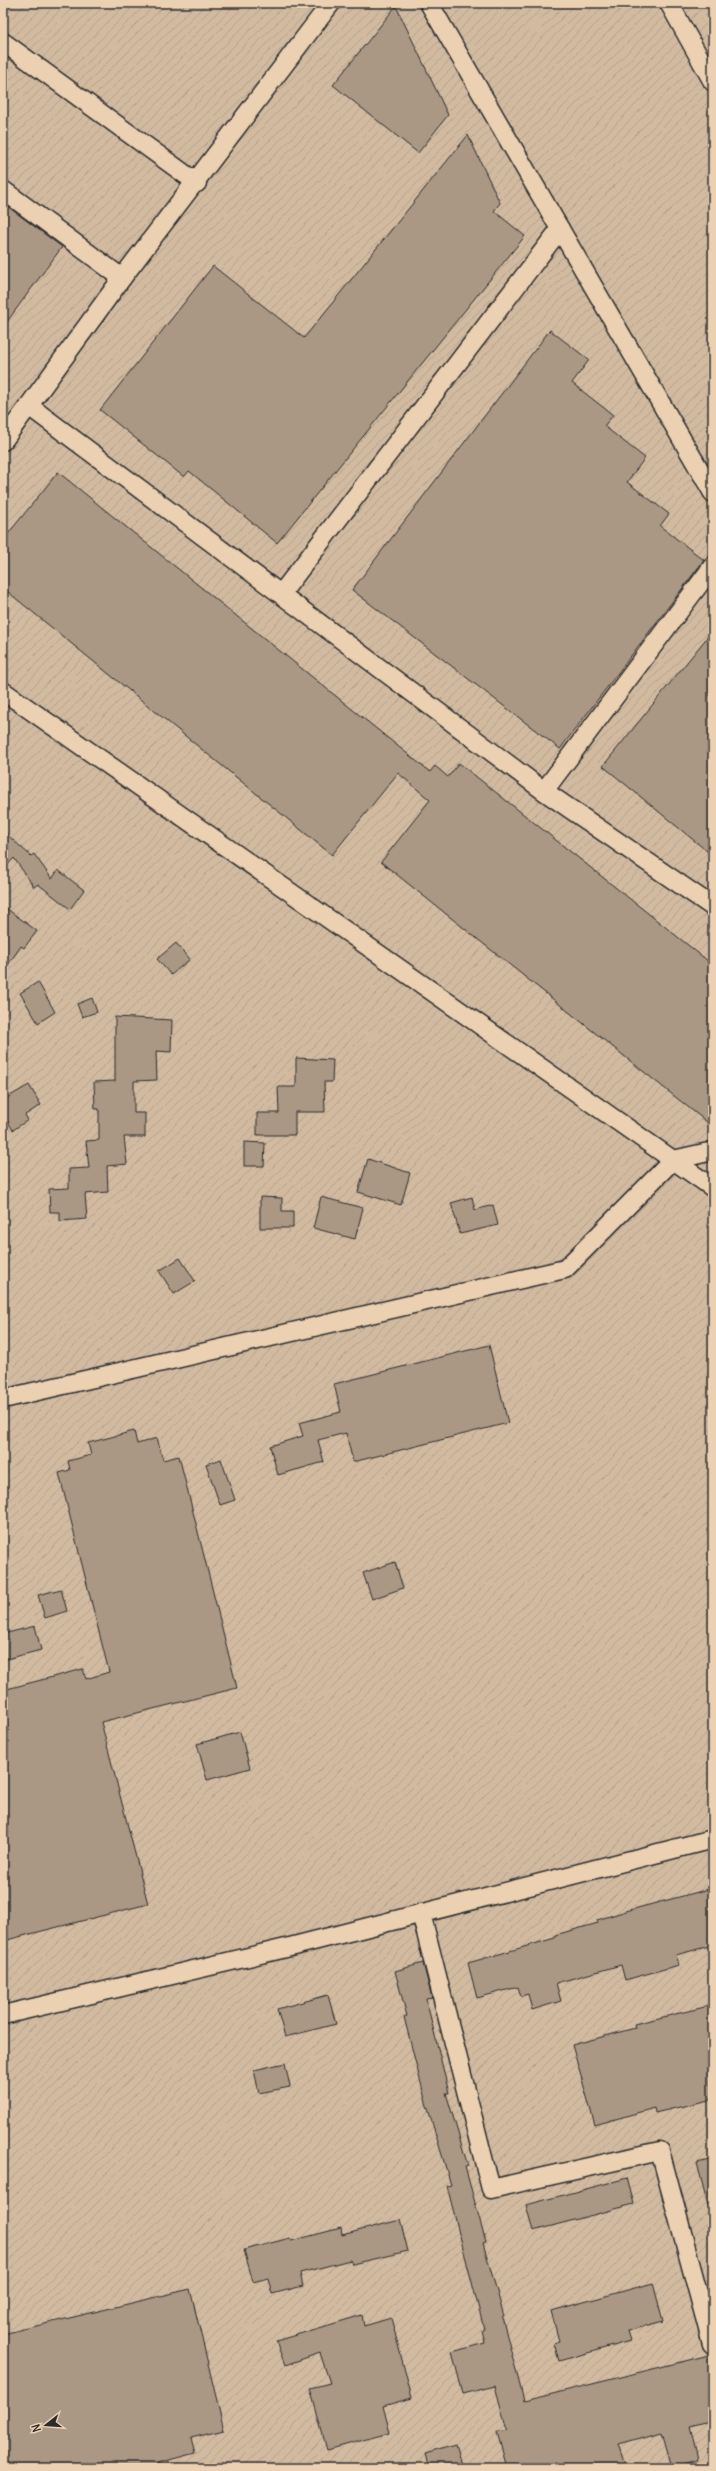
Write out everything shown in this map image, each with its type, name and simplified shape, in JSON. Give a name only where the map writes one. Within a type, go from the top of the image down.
[{"type":"street","points":[[3,441],[122,278],[197,183],[331,3]]},
{"type":"street","points":[[429,3],[713,493]]},
{"type":"street","points":[[669,3],[713,82]]},
{"type":"street","points":[[3,42],[197,183]]},
{"type":"street","points":[[3,190],[122,278]]},
{"type":"street","points":[[281,594],[560,229]]},
{"type":"street","points":[[29,406],[544,791],[713,907]]},
{"type":"street","points":[[544,791],[713,566]]},
{"type":"street","points":[[3,691],[713,1188]]},
{"type":"street","points":[[3,1399],[565,1269],[673,1160],[713,1151]]},
{"type":"street","points":[[3,2015],[421,1913],[713,1839]]},
{"type":"street","points":[[421,1913],[491,2189],[660,2151],[712,2344]]},
{"type":"shaded area","points":[[3,3],[713,3],[713,2468],[3,2468]]},
{"type":"building","points":[[396,6],[448,115],[418,153],[333,85]]},
{"type":"building","points":[[468,135],[500,203],[494,211],[525,236],[277,543],[189,471],[184,477],[100,410],[213,266],[304,338]]},
{"type":"building","points":[[3,203],[62,247],[3,327]]},
{"type":"building","points":[[550,330],[589,360],[572,383],[613,415],[604,426],[645,458],[627,482],[669,514],[660,526],[704,560],[560,749],[352,590]]},
{"type":"building","points":[[58,472],[430,772],[435,766],[448,777],[459,763],[713,965],[713,1127],[381,862],[430,800],[398,773],[332,855],[3,588],[3,540]]},
{"type":"building","points":[[713,630],[713,856],[603,766]]},
{"type":"building","points":[[3,831],[31,856],[34,854],[52,879],[58,870],[84,890],[70,909],[38,884],[34,887],[14,858],[3,870]]},
{"type":"building","points":[[3,906],[37,931],[24,948],[21,946],[3,972]]},
{"type":"building","points":[[176,943],[190,959],[171,975],[157,959]]},
{"type":"building","points":[[38,982],[55,1012],[38,1023],[20,993]]},
{"type":"building","points":[[92,998],[97,1012],[82,1017],[77,1004]]},
{"type":"building","points":[[115,1017],[172,1020],[171,1052],[156,1051],[157,1080],[134,1081],[134,1113],[145,1113],[145,1137],[124,1137],[127,1164],[107,1166],[108,1192],[85,1194],[87,1219],[60,1221],[60,1212],[50,1212],[49,1189],[69,1188],[69,1169],[89,1168],[86,1141],[99,1140],[99,1109],[95,1109],[94,1082],[115,1081]]},
{"type":"building","points":[[296,1058],[333,1060],[332,1082],[324,1082],[325,1112],[295,1112],[295,1135],[257,1135],[257,1113],[279,1113],[278,1087],[296,1087]]},
{"type":"building","points":[[29,1085],[41,1105],[25,1115],[28,1120],[13,1130],[3,1114],[3,1100]]},
{"type":"building","points":[[244,1142],[265,1143],[264,1166],[244,1166]]},
{"type":"building","points":[[368,1159],[410,1173],[401,1205],[358,1192]]},
{"type":"building","points":[[260,1197],[282,1198],[282,1211],[293,1211],[293,1228],[260,1228]]},
{"type":"building","points":[[321,1197],[363,1208],[355,1239],[313,1228]]},
{"type":"building","points":[[472,1197],[475,1210],[493,1205],[498,1225],[460,1234],[451,1203]]},
{"type":"building","points":[[180,1258],[195,1281],[174,1294],[159,1271]]},
{"type":"building","points":[[489,1345],[508,1423],[353,1462],[346,1433],[318,1440],[324,1462],[278,1475],[270,1446],[303,1436],[299,1423],[341,1412],[334,1384]]},
{"type":"building","points":[[134,1431],[137,1444],[157,1438],[163,1460],[179,1456],[237,1688],[101,1722],[148,1904],[3,1941],[3,1690],[83,1669],[86,1679],[109,1672],[59,1473],[70,1470],[68,1461],[91,1455],[88,1443]]},
{"type":"building","points":[[221,1459],[235,1500],[220,1505],[206,1464]]},
{"type":"building","points":[[395,1562],[403,1588],[372,1599],[363,1573]]},
{"type":"building","points":[[61,1589],[67,1611],[45,1618],[38,1595]]},
{"type":"building","points":[[35,1626],[41,1650],[3,1660],[3,1634]]},
{"type":"building","points":[[240,1732],[250,1768],[207,1780],[197,1744]]},
{"type":"building","points":[[713,1888],[713,1945],[676,1955],[679,1965],[625,1980],[621,1965],[556,1983],[561,2001],[532,2010],[528,1994],[521,1996],[518,1987],[477,1998],[468,1963],[555,1938],[555,1935],[598,1923],[597,1920],[626,1911]]},
{"type":"building","points":[[423,1963],[432,1998],[426,1999],[449,2093],[446,2093],[468,2166],[465,2167],[486,2242],[483,2243],[504,2316],[502,2317],[524,2401],[713,2354],[713,2421],[690,2427],[698,2460],[672,2467],[662,2432],[619,2444],[627,2468],[507,2468],[497,2432],[507,2430],[495,2386],[463,2394],[452,2352],[485,2343],[482,2330],[484,2329],[447,2186],[451,2185],[425,2099],[404,2017],[407,2016],[395,1971]]},
{"type":"building","points":[[328,1995],[336,2024],[285,2037],[277,2009]]},
{"type":"building","points":[[713,2005],[713,2099],[655,2113],[654,2108],[595,2125],[572,2045],[635,2028],[634,2024]]},
{"type":"building","points":[[285,2063],[290,2087],[259,2093],[254,2070]]},
{"type":"building","points":[[713,2159],[713,2205],[708,2206],[697,2163]]},
{"type":"building","points":[[627,2178],[634,2204],[533,2231],[526,2205]]},
{"type":"building","points":[[400,2220],[408,2251],[352,2264],[350,2260],[300,2273],[303,2286],[272,2294],[268,2278],[253,2282],[244,2250],[290,2238],[291,2241],[341,2228],[342,2235]]},
{"type":"building","points":[[653,2283],[663,2321],[627,2331],[630,2341],[559,2361],[554,2343],[559,2341],[551,2311]]},
{"type":"building","points":[[190,2289],[224,2430],[191,2438],[195,2453],[158,2463],[160,2468],[3,2468],[3,2334]]},
{"type":"building","points":[[362,2315],[364,2326],[391,2318],[412,2398],[383,2406],[390,2433],[327,2450],[310,2388],[330,2383],[320,2353],[285,2365],[276,2341]]},
{"type":"building","points":[[455,2445],[462,2468],[429,2468],[425,2454]]}]
